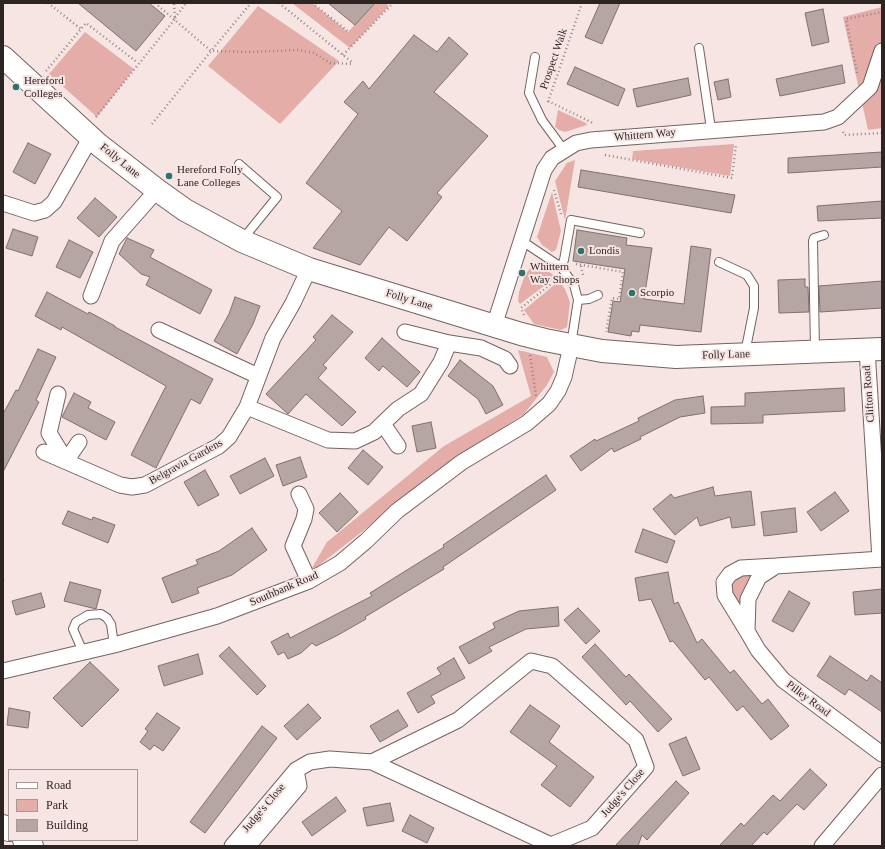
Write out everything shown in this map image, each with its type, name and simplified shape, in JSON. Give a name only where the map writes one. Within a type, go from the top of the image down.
[{"type":"street","name":"Whittern Way","points":[[494,326],[544,170],[552,158],[576,143],[591,140],[710,129],[812,124],[824,122],[838,117],[870,87],[882,51]]},
{"type":"street","name":"Folly Lane","points":[[3,57],[88,134],[157,190],[185,210],[242,241],[309,269],[521,334],[571,346],[602,351],[676,357],[874,349]]},
{"type":"street","points":[[3,203],[34,213],[45,210],[54,202],[88,134]]},
{"type":"street","points":[[91,296],[112,241],[157,190]]},
{"type":"street","name":"Belgravia Gardens","points":[[44,452],[120,485],[132,487],[146,485],[219,446],[229,437],[247,407],[273,338],[293,303],[309,269]]},
{"type":"street","points":[[158,330],[258,376]]},
{"type":"street","points":[[405,332],[449,343],[481,348],[505,358],[510,366]]},
{"type":"street","points":[[247,407],[328,440],[355,441],[374,432],[398,409],[421,394],[441,362],[449,343]]},
{"type":"street","name":"Southbank Road","points":[[3,671],[114,645],[217,616],[309,580],[340,563],[366,541],[397,510],[462,462],[527,423],[549,404],[558,391],[564,377],[571,346]]},
{"type":"street","name":"Clifton Road","points":[[874,349],[881,559]]},
{"type":"street","points":[[58,394],[49,433],[66,461],[78,442]]},
{"type":"street","points":[[383,424],[398,446]]},
{"type":"street","points":[[299,494],[306,509],[304,519],[293,546],[309,580]]},
{"type":"street","name":"Pilley Road","points":[[881,559],[741,568],[730,574],[724,582],[725,595],[758,650],[783,680],[882,754]]},
{"type":"street","name":"Pilley Road","points":[[747,631],[748,599],[759,577],[776,566]]},
{"type":"street","name":"Judge's Close","points":[[232,846],[296,770],[310,762],[330,759],[372,762],[550,846],[592,828],[646,767],[636,740],[552,666],[531,661],[458,720],[372,762]]},
{"type":"street","name":"Judge's Close","points":[[248,846],[299,786],[296,770]]},
{"type":"street","points":[[822,846],[882,775]]},
{"type":"lane","points":[[699,48],[710,129]]},
{"type":"lane","points":[[535,57],[529,93],[542,120],[564,150]]},
{"type":"lane","points":[[239,164],[277,197],[242,241]]},
{"type":"lane","points":[[564,266],[571,220],[640,233]]},
{"type":"lane","points":[[816,351],[813,241],[814,238],[824,234]]},
{"type":"lane","points":[[522,241],[564,266],[574,285],[578,300],[571,346]]},
{"type":"lane","points":[[719,262],[747,275],[754,286],[754,308],[745,354]]},
{"type":"lane","points":[[578,300],[589,299],[598,295]]},
{"type":"lane","points":[[83,652],[73,629],[76,622],[88,614],[100,614],[107,618],[111,624],[114,645]]},
{"type":"path","points":[[48,3],[81,29]]},
{"type":"path","points":[[155,3],[212,51],[249,52],[300,50],[314,53],[330,63],[354,64],[279,3]]},
{"type":"path","points":[[174,3],[175,19]]},
{"type":"path","points":[[88,134],[138,63],[175,19],[186,3]]},
{"type":"path","points":[[152,124],[251,3]]},
{"type":"path","points":[[312,3],[348,32]]},
{"type":"path","points":[[343,55],[392,3]]},
{"type":"path","name":"Prospect Walk","points":[[542,120],[582,3]]},
{"type":"path","points":[[862,95],[846,19],[882,12]]},
{"type":"path","points":[[35,85],[86,23],[138,63]]},
{"type":"path","points":[[838,117],[844,135],[882,133]]},
{"type":"path","points":[[544,170],[552,182],[562,218]]},
{"type":"path","points":[[537,404],[529,350],[517,347],[526,319],[521,308],[564,266],[581,266],[623,272],[618,299],[612,298],[606,333]]},
{"type":"green space","points":[[292,3],[312,3],[348,32],[375,3],[385,3],[389,6],[350,48]]},
{"type":"green space","points":[[258,6],[339,61],[280,124],[208,66]]},
{"type":"green space","points":[[882,7],[882,128],[868,130],[843,17]]},
{"type":"green space","points":[[85,32],[134,69],[97,117],[49,74]]},
{"type":"green space","points":[[558,110],[586,123],[587,125],[565,132],[559,130],[555,127]]},
{"type":"green space","points":[[734,144],[730,176],[632,159],[633,151]]},
{"type":"green space","points":[[575,160],[565,220],[555,181],[567,163]]},
{"type":"green space","points":[[552,192],[561,231],[556,250],[552,252],[542,245],[537,237]]},
{"type":"green space","points":[[539,264],[556,277],[520,304],[518,301],[519,292],[525,275],[531,267]]},
{"type":"green space","points":[[559,281],[565,289],[570,302],[567,327],[561,330],[534,324],[524,310]]},
{"type":"green space","points":[[518,350],[547,357],[554,372],[547,385],[524,414],[463,453],[309,573],[327,542],[444,446],[531,396]]},
{"type":"green space","points":[[741,568],[759,577],[747,631],[732,608],[730,574]]},
{"type":"building","points":[[78,3],[149,3],[165,16],[136,51]]},
{"type":"building","points":[[328,3],[375,3],[355,25]]},
{"type":"building","points":[[600,3],[620,3],[602,44],[585,37]]},
{"type":"building","points":[[823,9],[829,42],[812,46],[805,13]]},
{"type":"building","points":[[414,35],[437,52],[449,37],[468,54],[434,92],[488,136],[437,193],[442,197],[407,241],[389,227],[360,265],[313,248],[342,211],[306,183],[358,114],[344,102],[363,81],[369,89]]},
{"type":"building","points":[[842,65],[845,83],[780,96],[776,79]]},
{"type":"building","points":[[575,67],[625,89],[618,106],[567,84]]},
{"type":"building","points":[[688,78],[691,95],[637,107],[633,89]]},
{"type":"building","points":[[728,79],[731,97],[718,100],[714,82]]},
{"type":"building","points":[[28,143],[51,154],[35,184],[13,172]]},
{"type":"building","points":[[882,152],[882,167],[788,173],[788,158]]},
{"type":"building","points":[[581,170],[735,195],[731,213],[578,187]]},
{"type":"building","points":[[95,198],[117,217],[99,237],[77,218]]},
{"type":"building","points":[[882,201],[882,218],[818,221],[817,206]]},
{"type":"building","points":[[13,229],[38,237],[32,256],[6,248]]},
{"type":"building","points":[[577,230],[627,238],[626,245],[652,248],[644,299],[684,304],[691,246],[711,249],[701,332],[640,325],[639,332],[632,331],[631,336],[608,332],[613,301],[620,302],[625,269],[573,261]]},
{"type":"building","points":[[127,238],[154,250],[150,257],[212,290],[200,314],[146,285],[150,277],[141,274],[119,254]]},
{"type":"building","points":[[69,240],[93,252],[80,278],[56,267]]},
{"type":"building","points":[[805,279],[805,287],[808,287],[809,312],[779,313],[778,280]]},
{"type":"building","points":[[882,281],[882,308],[820,312],[819,286]]},
{"type":"building","points":[[47,292],[88,314],[89,312],[213,379],[200,404],[191,399],[156,468],[131,455],[166,386],[62,327],[61,330],[35,316]]},
{"type":"building","points":[[235,297],[260,306],[253,324],[237,354],[214,341],[229,314]]},
{"type":"building","points":[[332,315],[353,332],[323,365],[327,368],[318,378],[356,412],[342,426],[306,394],[288,414],[266,394],[316,340],[313,337]]},
{"type":"building","points":[[382,338],[420,372],[407,387],[383,366],[379,371],[365,358]]},
{"type":"building","points":[[38,349],[56,357],[36,400],[39,402],[3,472],[3,414],[16,390],[18,391]]},
{"type":"building","points":[[460,360],[493,386],[503,405],[486,414],[478,399],[448,376]]},
{"type":"building","points":[[844,388],[845,411],[763,415],[763,423],[711,424],[711,407],[745,406],[745,393]]},
{"type":"building","points":[[74,393],[91,402],[88,408],[115,422],[106,440],[62,417]]},
{"type":"building","points":[[703,396],[705,413],[680,417],[614,452],[612,448],[581,471],[570,456],[595,439],[596,441],[639,421],[638,418],[675,400]]},
{"type":"building","points":[[431,422],[436,448],[417,452],[412,426]]},
{"type":"building","points":[[363,450],[383,467],[368,485],[348,468]]},
{"type":"building","points":[[300,457],[307,477],[283,486],[276,465]]},
{"type":"building","points":[[265,458],[274,476],[240,494],[230,476]]},
{"type":"building","points":[[205,470],[219,495],[198,506],[184,482]]},
{"type":"building","points":[[546,475],[556,490],[443,567],[444,569],[365,617],[366,619],[338,635],[316,646],[312,643],[301,653],[288,659],[284,652],[278,655],[271,642],[288,633],[290,638],[372,596],[370,593],[444,547],[443,545]]},
{"type":"building","points":[[713,487],[715,496],[751,491],[755,525],[732,528],[730,517],[700,526],[697,517],[675,535],[653,509],[671,494],[674,498]]},
{"type":"building","points":[[835,492],[849,511],[821,531],[807,512]]},
{"type":"building","points":[[340,493],[358,512],[337,532],[319,513]]},
{"type":"building","points":[[795,508],[797,532],[764,536],[761,512]]},
{"type":"building","points":[[68,511],[92,520],[93,517],[115,525],[108,543],[62,524]]},
{"type":"building","points":[[252,528],[267,550],[232,575],[197,588],[199,593],[172,603],[162,578],[198,564],[196,560],[219,551]]},
{"type":"building","points":[[643,529],[675,541],[667,563],[635,552]]},
{"type":"building","points":[[668,572],[674,604],[678,602],[697,643],[702,639],[730,673],[734,670],[762,704],[768,699],[789,726],[771,740],[743,706],[737,711],[709,677],[705,680],[673,641],[670,642],[651,599],[639,601],[635,578]]},
{"type":"building","points":[[70,582],[101,590],[96,609],[64,601]]},
{"type":"building","points":[[882,589],[882,613],[855,615],[853,592]]},
{"type":"building","points":[[789,591],[810,603],[793,632],[772,621]]},
{"type":"building","points":[[41,593],[45,607],[16,615],[12,601]]},
{"type":"building","points":[[558,607],[559,626],[526,629],[489,647],[492,651],[469,664],[459,647],[495,628],[493,623],[519,611]]},
{"type":"building","points":[[578,608],[600,631],[586,644],[564,620]]},
{"type":"building","points":[[595,644],[626,677],[629,674],[672,719],[658,732],[630,701],[626,705],[582,657]]},
{"type":"building","points":[[229,647],[266,686],[257,695],[219,656]]},
{"type":"building","points":[[198,654],[203,674],[164,686],[158,666]]},
{"type":"building","points":[[830,656],[867,681],[871,675],[882,683],[882,712],[849,689],[845,695],[817,676]]},
{"type":"building","points":[[454,658],[465,678],[431,696],[435,703],[418,713],[407,693],[441,674],[437,668]]},
{"type":"building","points":[[90,662],[119,690],[82,727],[53,698]]},
{"type":"building","points":[[308,704],[321,718],[297,740],[284,726]]},
{"type":"building","points":[[530,705],[560,726],[549,742],[594,777],[570,807],[541,785],[557,766],[510,732]]},
{"type":"building","points":[[9,708],[30,712],[28,728],[7,725]]},
{"type":"building","points":[[398,710],[408,726],[380,742],[370,726]]},
{"type":"building","points":[[157,713],[180,728],[163,751],[154,745],[150,750],[140,742],[148,731],[145,729]]},
{"type":"building","points":[[262,726],[277,738],[205,833],[190,822]]},
{"type":"building","points":[[686,737],[700,769],[683,776],[669,744]]},
{"type":"building","points":[[810,769],[827,785],[804,810],[797,804],[767,835],[764,832],[751,846],[719,846],[741,823],[744,826],[773,795],[780,801]]},
{"type":"building","points":[[676,781],[689,793],[647,840],[642,835],[638,846],[615,846]]},
{"type":"building","points":[[336,797],[346,811],[312,836],[302,822]]},
{"type":"building","points":[[390,803],[394,821],[367,826],[363,808]]},
{"type":"building","points":[[410,815],[434,828],[427,843],[402,831]]},
{"type":"place","name":"Hereford Colleges","points":[[16,87]]},
{"type":"place","name":"Hereford Folly Lane Colleges","points":[[169,176]]},
{"type":"place","name":"Londis","points":[[581,251]]},
{"type":"place","name":"Whittern Way Shops","points":[[522,273]]},
{"type":"place","name":"Scorpio","points":[[632,293]]}]
